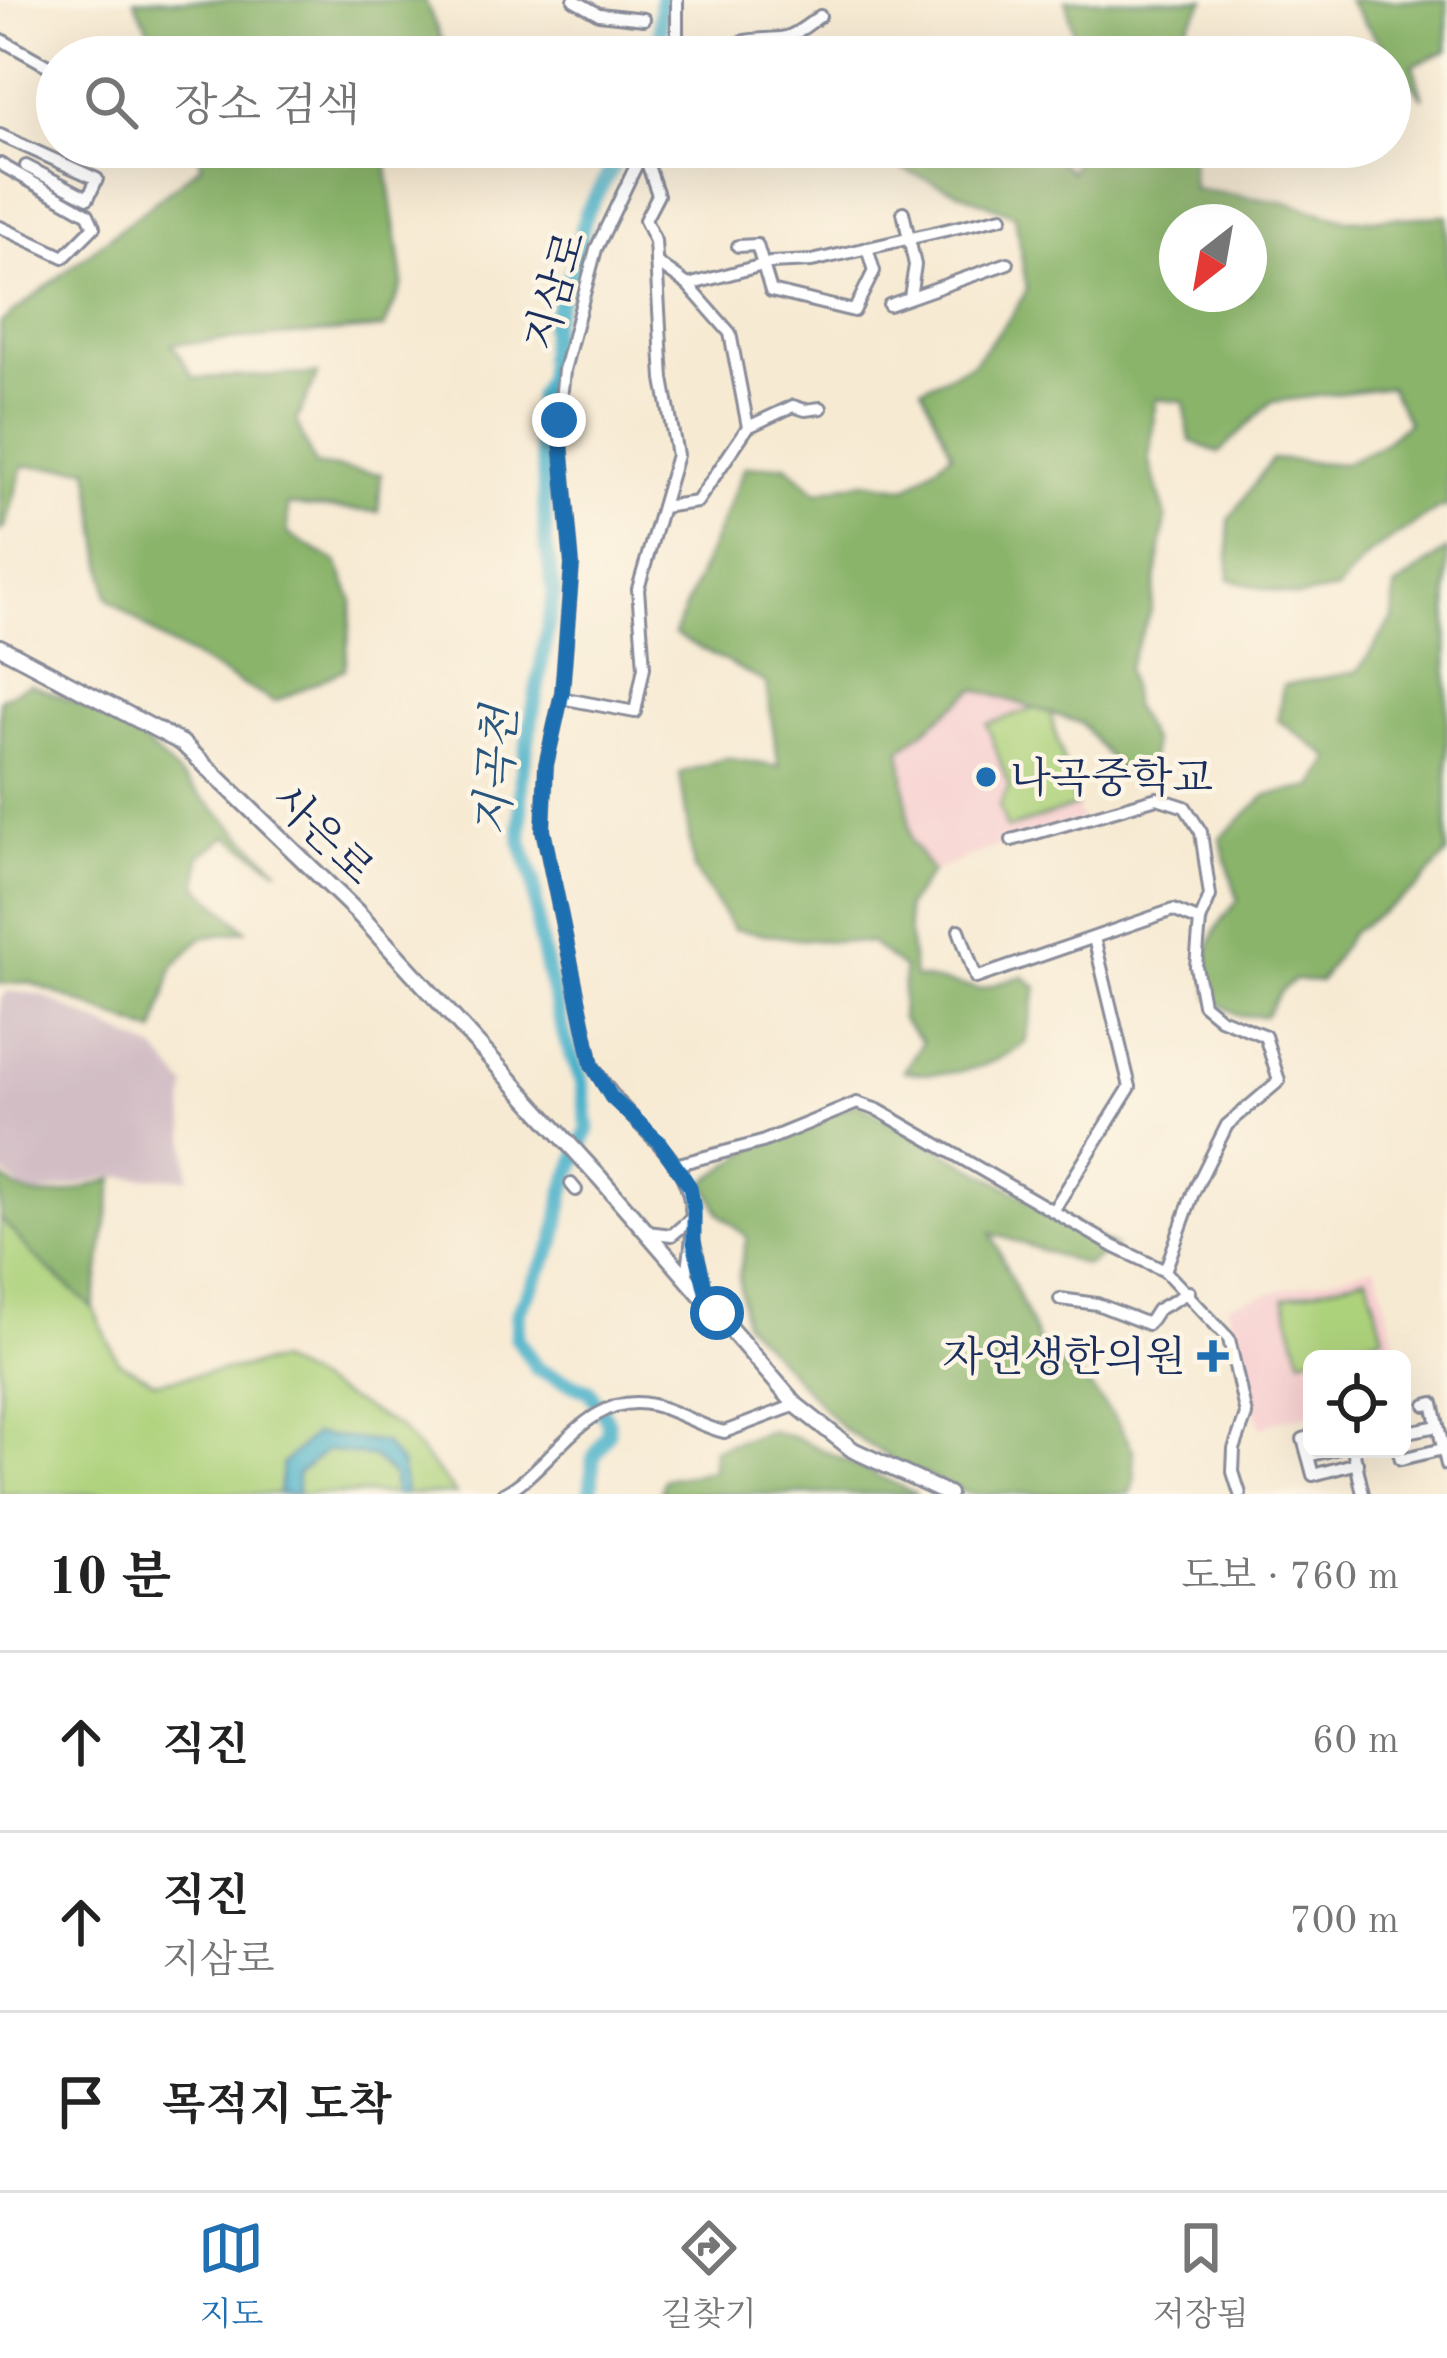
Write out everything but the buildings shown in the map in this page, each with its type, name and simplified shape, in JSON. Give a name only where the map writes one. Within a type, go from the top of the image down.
[{"type":"main road","name":"사은로","points":[[0,647],[182,742],[357,912],[646,1232]]},
{"type":"main road","points":[[646,1232],[796,1405],[853,1450],[948,1494]]},
{"type":"street","points":[[574,0],[599,14],[644,19]]},
{"type":"street","points":[[676,0],[677,36]]},
{"type":"street","points":[[772,36],[793,34],[820,16]]},
{"type":"street","points":[[0,39],[36,59]]},
{"type":"street","points":[[0,135],[36,151]]},
{"type":"street","points":[[0,164],[88,214],[94,227],[64,256],[0,226]]},
{"type":"street","points":[[26,166],[88,198],[97,178],[74,168]]},
{"type":"street","name":"지삼로","points":[[635,168],[596,249],[564,370],[560,456],[572,565],[561,698],[546,765],[543,830],[592,1065],[611,1097],[659,1142],[690,1187],[694,1243],[686,1278]]},
{"type":"street","points":[[561,698],[635,712],[644,667],[638,589],[677,455],[663,379],[655,241],[645,220],[658,195],[650,168]]},
{"type":"street","points":[[903,212],[915,265],[910,297]]},
{"type":"street","points":[[688,285],[1002,217]]},
{"type":"street","points":[[738,246],[757,244],[771,291],[854,311],[874,271],[867,248]]},
{"type":"street","points":[[656,262],[688,285],[730,333],[748,427]]},
{"type":"street","points":[[889,304],[1008,263]]},
{"type":"street","points":[[662,507],[697,502],[748,427],[793,406],[821,408]]},
{"type":"street","points":[[1012,840],[1156,798],[1185,807],[1201,832],[1210,896],[1200,921],[1196,966],[1203,1004],[1220,1018],[1265,1036],[1279,1081],[1227,1125],[1192,1193],[1166,1271]]},
{"type":"street","points":[[959,930],[976,978],[1173,910],[1200,921]]},
{"type":"street","points":[[1053,1211],[1130,1087],[1094,938]]},
{"type":"street","points":[[675,1166],[762,1142],[857,1103],[1166,1271],[1229,1339],[1246,1414],[1234,1449],[1233,1472],[1240,1494]]},
{"type":"street","points":[[646,1232],[672,1235],[694,1214]]},
{"type":"street","points":[[694,1243],[709,1304]]},
{"type":"street","points":[[1060,1299],[1097,1304],[1148,1324],[1157,1310],[1189,1292]]},
{"type":"street","points":[[503,1494],[542,1467],[574,1431],[609,1408],[649,1403],[724,1432],[796,1405]]},
{"type":"street","points":[[1426,1405],[1433,1403],[1447,1465]]},
{"type":"street","points":[[1411,1431],[1438,1426]]},
{"type":"street","points":[[1411,1457],[1443,1449]]},
{"type":"street","points":[[1309,1458],[1313,1475],[1357,1463]]},
{"type":"street","points":[[1356,1458],[1364,1494]]},
{"type":"shaded area","name":"나곡중학교","points":[[974,689],[1050,713],[1081,820],[1012,840],[932,872],[911,840],[901,749]]},
{"type":"shaded area","points":[[8,991],[41,995],[157,1051],[187,1087],[189,1178],[108,1177],[39,1194],[21,1188],[0,1170],[0,999]]},
{"type":"shaded area","points":[[1376,1266],[1398,1350],[1303,1350],[1303,1415],[1267,1424],[1261,1430],[1227,1304]]},
{"type":"green space","points":[[134,0],[425,0],[440,36],[152,36]]},
{"type":"green space","points":[[1066,0],[1205,0],[1185,36],[1074,36]]},
{"type":"green space","points":[[1347,0],[1447,0],[1447,51],[1413,65],[1423,98],[1411,83],[1411,36],[1375,36]]},
{"type":"green space","points":[[198,168],[387,168],[403,283],[384,328],[172,344],[194,378],[318,374],[296,421],[315,465],[381,474],[378,512],[287,505],[288,534],[337,562],[353,601],[345,669],[274,702],[164,641],[108,598],[89,468],[23,466],[6,525],[0,531],[0,323]]},
{"type":"green space","points":[[901,168],[1066,168],[1071,172],[1072,168],[1192,168],[1193,189],[1288,203],[1349,220],[1447,216],[1447,508],[1439,508],[1369,554],[1337,590],[1297,597],[1229,579],[1229,520],[1272,459],[1342,464],[1379,447],[1408,423],[1390,387],[1271,402],[1219,453],[1190,441],[1184,402],[1156,399],[1149,461],[1166,517],[1151,611],[1127,668],[1133,706],[1152,742],[1151,771],[1119,771],[1081,723],[975,689],[901,749],[911,840],[932,872],[906,907],[914,977],[980,989],[1023,976],[1037,987],[1025,1043],[1012,1052],[952,1073],[904,1071],[922,1042],[901,1018],[904,969],[871,943],[733,929],[694,869],[680,773],[726,758],[779,767],[766,683],[674,634],[745,467],[786,465],[817,492],[865,481],[907,488],[952,453],[922,388],[973,363],[1027,290],[1015,215]]},
{"type":"green space","points":[[1447,549],[1447,854],[1416,889],[1351,933],[1320,982],[1294,980],[1265,1016],[1240,1016],[1210,998],[1210,945],[1238,900],[1220,838],[1267,795],[1314,787],[1331,758],[1278,720],[1283,685],[1357,672],[1393,619],[1395,588]]},
{"type":"green space","points":[[30,684],[123,722],[279,870],[228,836],[200,856],[198,886],[246,930],[201,938],[173,967],[155,1033],[29,982],[0,984],[0,699]]},
{"type":"green space","points":[[1036,708],[1050,713],[1076,806],[1007,829],[999,806],[1009,787],[987,724]]},
{"type":"green space","points":[[857,1103],[1115,1247],[1086,1265],[991,1233],[1044,1354],[1087,1383],[1133,1450],[1135,1481],[1129,1494],[969,1494],[903,1466],[842,1428],[744,1322],[739,1275],[747,1237],[720,1214],[705,1182],[762,1142]]},
{"type":"green space","points":[[0,1176],[14,1187],[41,1195],[68,1193],[114,1179],[93,1308],[37,1259],[0,1218]]},
{"type":"green space","points":[[0,1218],[37,1259],[93,1308],[118,1361],[155,1382],[277,1361],[399,1427],[456,1494],[0,1494]]},
{"type":"green space","points":[[1367,1276],[1384,1336],[1331,1350],[1303,1350],[1301,1358],[1284,1298]]},
{"type":"green space","points":[[771,1431],[799,1439],[917,1494],[660,1494],[664,1479],[713,1471],[713,1449]]},
{"type":"water","points":[[314,1434],[384,1443],[401,1464],[405,1494],[394,1494],[393,1476],[373,1457],[327,1450],[297,1474],[297,1494],[279,1494],[282,1465]]},
{"type":"waterway","name":"지곡천","points":[[660,36],[661,0]]},
{"type":"waterway","name":"지곡천","points":[[591,1494],[593,1459],[608,1433],[608,1421],[589,1391],[537,1369],[517,1338],[518,1312],[555,1242],[564,1191],[588,1129],[582,1081],[549,979],[533,879],[521,842],[521,779],[554,593],[545,539],[539,397],[548,376],[551,325],[586,213],[612,168]]},
{"type":"place","name":"나곡중학교","points":[[986,777]]},
{"type":"place","name":"자연생한의원","points":[[1213,1356]]},
{"type":"route","points":[[559,420],[572,565],[562,693],[546,765],[543,830],[592,1065],[611,1097],[659,1142],[690,1187],[694,1243],[709,1304],[717,1313]]}]
